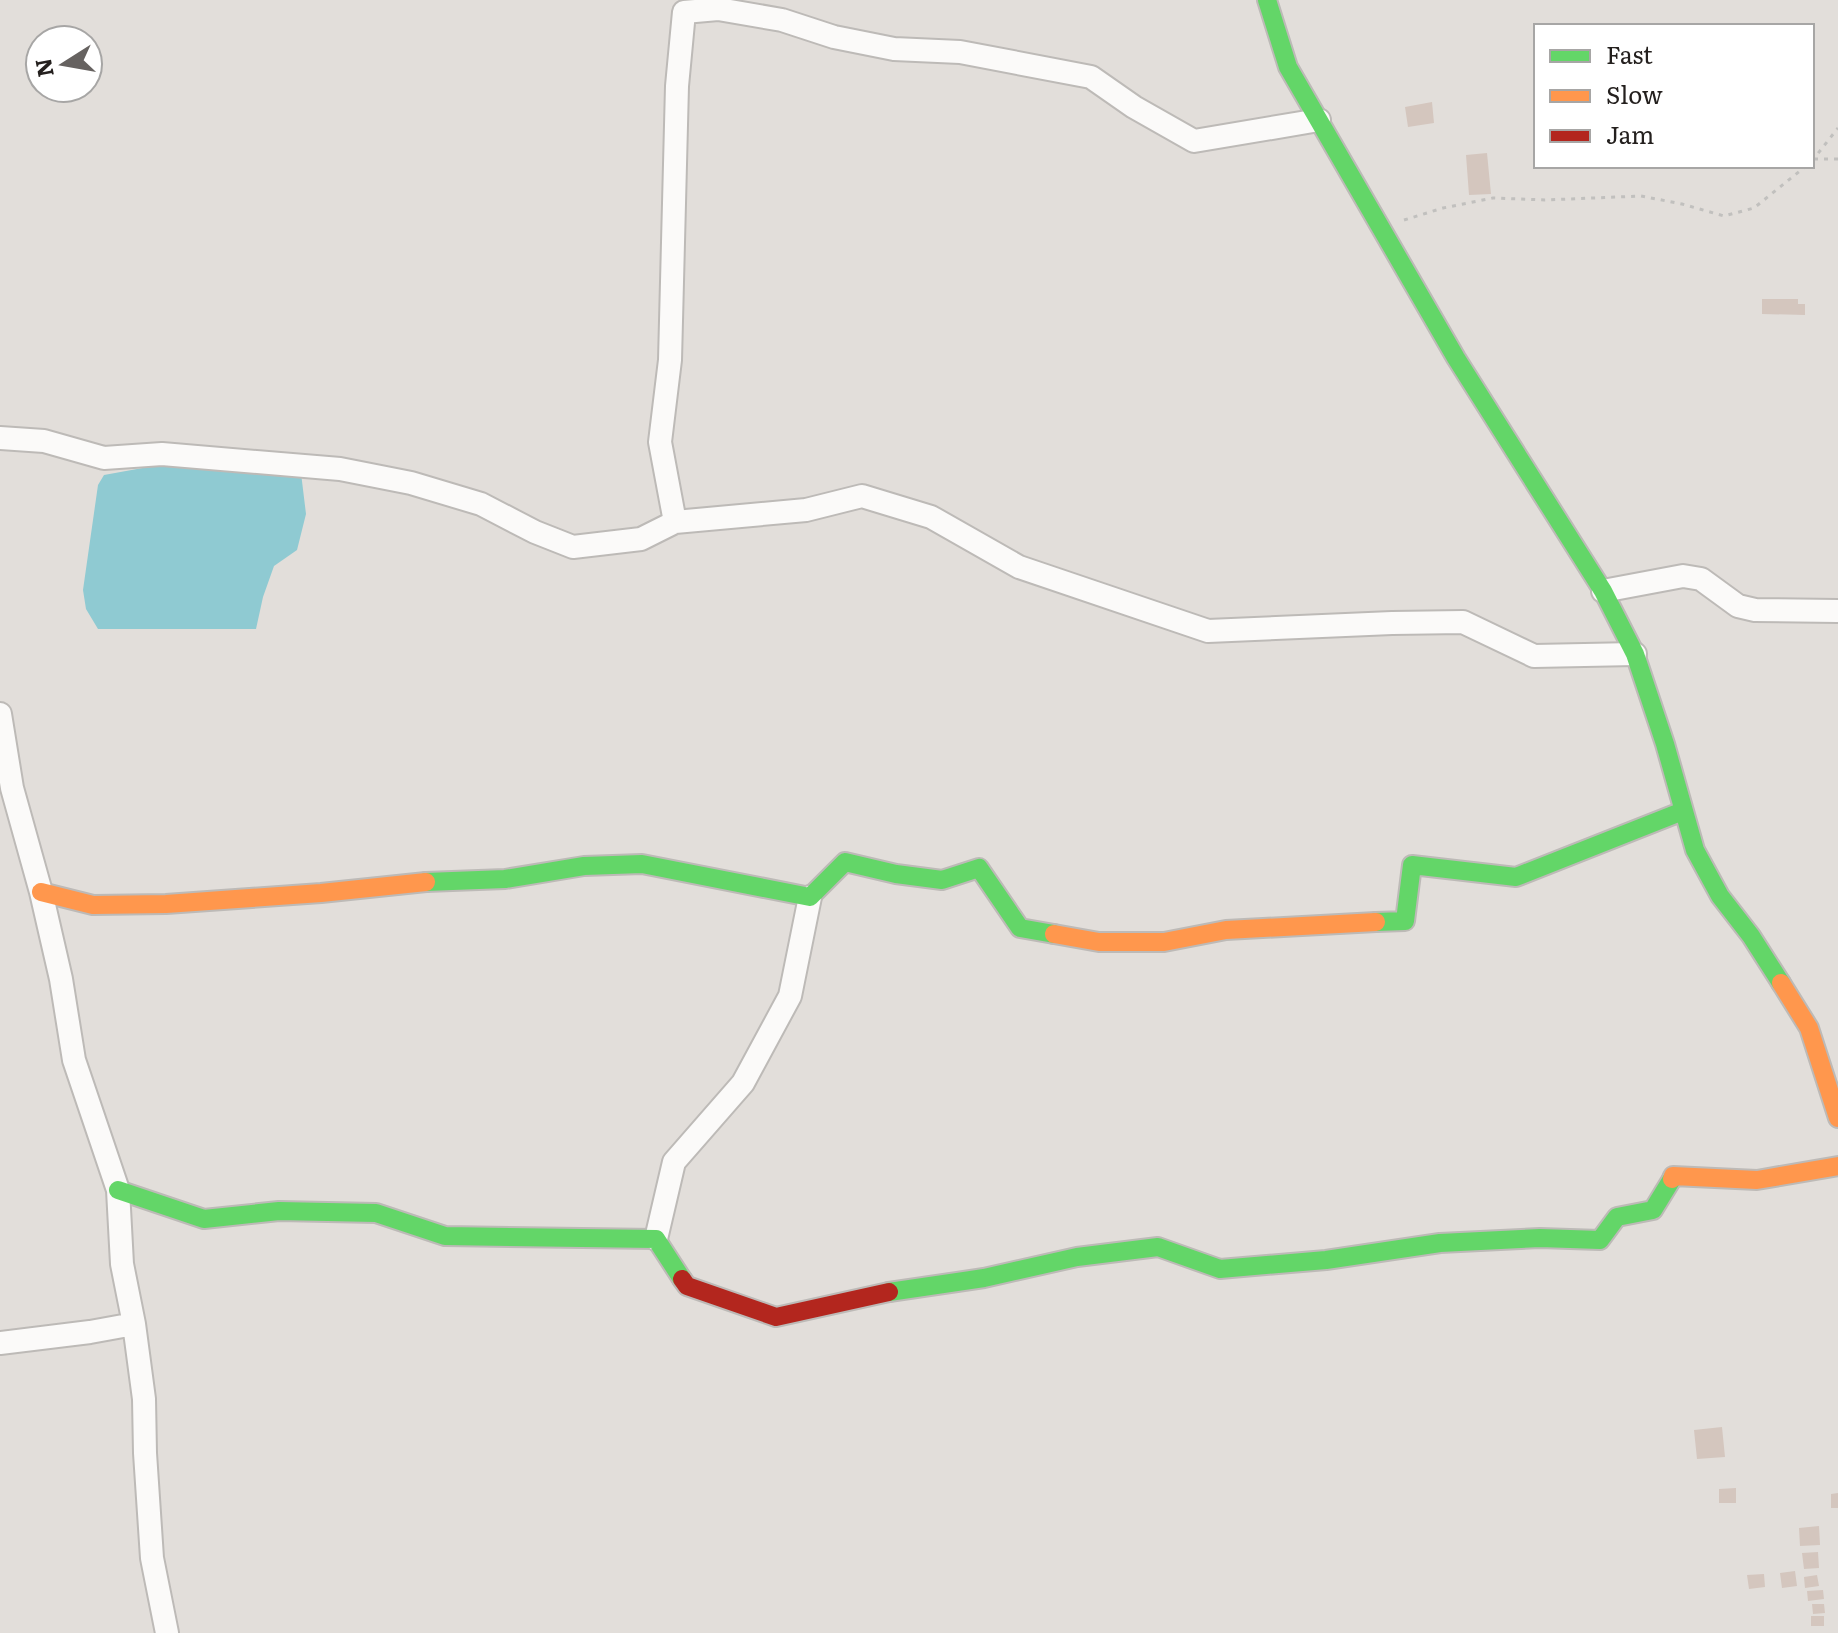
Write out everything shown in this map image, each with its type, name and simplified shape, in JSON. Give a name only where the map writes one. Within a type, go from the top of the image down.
[{"type":"street","points":[[1267,0],[1288,67],[1456,358],[1603,591],[1635,654],[1695,850],[1720,896],[1751,936],[1809,1028],[1838,1118]]},
{"type":"street","points":[[675,522],[660,442],[670,360],[677,86],[684,12],[718,9],[782,20],[834,37],[894,49],[960,52],[1091,77],[1134,107],[1194,141],[1319,120]]},
{"type":"street","points":[[0,438],[44,441],[104,458],[162,454],[340,469],[411,483],[481,504],[535,532],[573,547],[641,539],[675,522],[806,510],[862,496],[931,517],[1019,567],[1208,631],[1463,622],[1534,656],[1635,654]]},
{"type":"street","points":[[1603,591],[1683,576],[1701,579],[1738,606],[1755,610],[1838,611]]},
{"type":"street","points":[[0,714],[12,788],[61,979],[74,1060],[118,1190],[122,1264],[144,1399],[152,1558],[167,1633]]},
{"type":"street","points":[[1683,811],[1516,877],[1412,865],[1405,921],[1226,930],[1164,942],[1099,942],[1020,928],[979,868],[942,880],[896,874],[845,862],[810,897],[790,996],[743,1083],[674,1162],[656,1239],[687,1286],[776,1317],[889,1292],[984,1278],[1077,1257],[1158,1247],[1220,1269],[1326,1260],[1440,1243],[1540,1238],[1600,1240],[1617,1217],[1653,1210],[1673,1176],[1757,1180],[1838,1166]]},
{"type":"street","points":[[41,892],[93,905],[166,904],[321,893],[403,883],[505,879],[584,866],[642,864],[810,897]]},
{"type":"street","points":[[118,1190],[204,1219],[279,1211],[376,1213],[445,1236],[656,1239]]},
{"type":"street","points":[[0,1343],[134,1324]]},
{"type":"path","points":[[1814,159],[1838,128]]},
{"type":"path","points":[[1814,160],[1838,159]]},
{"type":"path","points":[[1381,227],[1443,208],[1493,198],[1545,200],[1641,196],[1724,216],[1754,208],[1804,168]]},
{"type":"water","points":[[159,465],[220,466],[301,473],[306,514],[297,550],[274,566],[256,629],[98,629],[86,609],[83,590],[98,485],[104,475]]},
{"type":"building","points":[[1432,102],[1434,123],[1408,127],[1405,107]]},
{"type":"building","points":[[1487,153],[1491,194],[1469,195],[1466,155]]},
{"type":"building","points":[[1762,299],[1798,299],[1798,304],[1805,304],[1805,315],[1762,314]]},
{"type":"building","points":[[1722,1427],[1725,1457],[1697,1459],[1694,1430]]},
{"type":"building","points":[[1736,1488],[1736,1503],[1719,1503],[1719,1489]]},
{"type":"building","points":[[1838,1493],[1838,1508],[1831,1508],[1831,1494]]},
{"type":"building","points":[[1819,1526],[1820,1545],[1800,1546],[1799,1528]]},
{"type":"building","points":[[1818,1552],[1819,1568],[1804,1569],[1802,1553]]},
{"type":"building","points":[[1795,1571],[1797,1586],[1782,1588],[1780,1573]]},
{"type":"building","points":[[1764,1574],[1765,1587],[1749,1589],[1747,1575]]},
{"type":"building","points":[[1817,1575],[1819,1586],[1805,1588],[1804,1577]]},
{"type":"building","points":[[1823,1590],[1824,1599],[1808,1601],[1807,1591]]},
{"type":"building","points":[[1812,1604],[1824,1604],[1825,1613],[1813,1614]]},
{"type":"building","points":[[1811,1616],[1824,1616],[1824,1626],[1811,1626]]},
{"type":"traffic: fast","points":[[1267,0],[1288,67],[1456,358],[1603,591],[1635,654],[1695,850],[1720,896],[1751,936],[1781,983]]},
{"type":"traffic: fast","points":[[1376,922],[1405,921],[1412,865],[1516,877],[1683,811]]},
{"type":"traffic: fast","points":[[426,882],[505,879],[584,866],[642,864],[810,897],[845,862],[896,874],[942,880],[979,868],[1020,928],[1054,934]]},
{"type":"traffic: fast","points":[[889,1292],[984,1278],[1077,1257],[1158,1247],[1220,1269],[1326,1260],[1440,1243],[1540,1238],[1600,1240],[1617,1217],[1653,1210],[1672,1179]]},
{"type":"traffic: fast","points":[[118,1190],[204,1219],[279,1211],[376,1213],[445,1236],[656,1239],[682,1279]]},
{"type":"traffic: slow","points":[[41,892],[93,905],[166,904],[426,882]]},
{"type":"traffic: slow","points":[[1054,934],[1099,942],[1164,942],[1226,930],[1376,922]]},
{"type":"traffic: slow","points":[[1781,983],[1809,1028],[1838,1118]]},
{"type":"traffic: slow","points":[[1672,1179],[1673,1176],[1757,1180],[1838,1166]]},
{"type":"traffic: jam","points":[[682,1279],[687,1286],[776,1317],[889,1292]]}]
